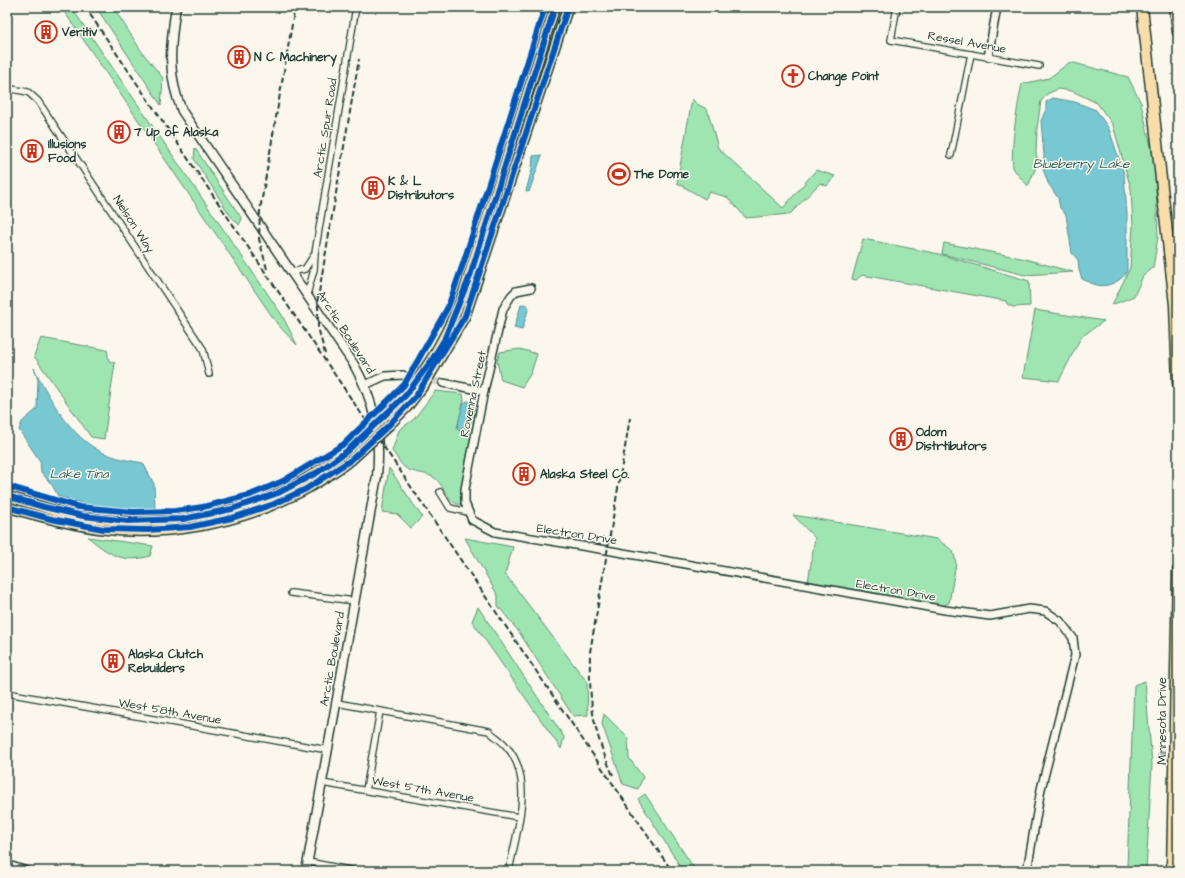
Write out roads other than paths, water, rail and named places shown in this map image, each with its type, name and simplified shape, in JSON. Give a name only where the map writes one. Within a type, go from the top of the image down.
[{"type":"highway","points":[[1142,7],[1175,305],[1178,383]]},
{"type":"highway","points":[[1175,7],[1178,32]]},
{"type":"highway","name":"Minnesota Drive","points":[[1172,871],[1178,572]]},
{"type":"highway","points":[[1166,871],[1174,801]]},
{"type":"main road","name":"Arctic Boulevard","points":[[176,7],[170,58],[174,93],[182,111],[350,356],[365,385],[372,404],[379,448],[377,476],[306,871]]},
{"type":"main road","points":[[7,496],[44,507],[83,516],[128,521],[183,518],[232,509],[278,493],[349,455],[406,395],[431,361],[444,340],[460,304],[555,7]]},
{"type":"main road","points":[[7,507],[51,519],[103,529],[148,530],[190,527],[232,518],[274,504],[306,489],[389,425],[412,402],[426,382],[465,316],[568,7]]},
{"type":"main road","points":[[7,865],[25,871]]},
{"type":"street","name":"Arctic Spur Road","points":[[307,294],[314,270],[315,253],[356,7]]},
{"type":"street","name":"Ressel Avenue","points":[[897,7],[891,40],[1039,66]]},
{"type":"street","points":[[988,57],[996,7]]},
{"type":"street","points":[[951,155],[971,54]]},
{"type":"street","name":"Nielson Way","points":[[7,88],[28,92],[38,101],[67,141],[203,349],[209,374]]},
{"type":"street","name":"Arctic Spur Road","points":[[291,272],[305,269],[315,253]]},
{"type":"street","name":"Rovenna Street","points":[[472,520],[465,503],[465,489],[484,391],[503,309],[510,296],[516,291],[531,288]]},
{"type":"street","points":[[365,385],[385,376],[403,375]]},
{"type":"street","points":[[443,383],[484,391]]},
{"type":"street","points":[[440,492],[450,508],[468,512]]},
{"type":"street","name":"Electron Drive","points":[[472,520],[495,532],[612,550],[945,610],[990,616],[1029,609],[1045,611],[1060,621],[1073,638],[1075,655],[1041,789],[1027,871]]},
{"type":"street","points":[[291,593],[355,601]]},
{"type":"street","name":"West 58th Avenue","points":[[7,693],[328,750]]},
{"type":"street","points":[[337,703],[489,732],[506,746],[516,762],[523,790],[509,871]]},
{"type":"street","points":[[366,790],[380,711]]},
{"type":"street","name":"West 57th Avenue","points":[[322,783],[519,818]]},
{"type":"street","points":[[308,862],[355,871]]},
{"type":"water","name":"Blueberry Lake","points":[[1053,98],[1075,102],[1096,110],[1109,129],[1124,174],[1127,214],[1127,271],[1119,280],[1110,284],[1101,286],[1082,279],[1078,260],[1072,253],[1066,215],[1060,208],[1058,198],[1048,183],[1043,169],[1044,155],[1041,121],[1046,109],[1046,102]]},
{"type":"water","points":[[542,155],[529,192],[526,191],[532,169],[533,156]]},
{"type":"water","points":[[525,304],[529,307],[522,330],[514,328],[521,305]]},
{"type":"water","name":"Lake Tina","points":[[34,368],[45,390],[59,412],[84,440],[93,447],[111,456],[143,463],[154,484],[155,509],[119,510],[85,504],[58,496],[52,485],[41,472],[40,461],[19,430],[22,422],[37,409],[38,380]]},
{"type":"water","points":[[467,401],[473,402],[473,409],[464,430],[460,431],[457,429],[463,404]]},
{"type":"tunnel","points":[[403,375],[443,383]]},
{"type":"railway","points":[[85,7],[672,871]]},
{"type":"railway","points":[[267,269],[259,239],[260,210],[295,7]]},
{"type":"railway","points":[[325,354],[318,327],[318,298],[359,59]]},
{"type":"railway","points":[[613,775],[600,744],[593,715],[590,686],[590,652],[630,418]]},
{"type":"place","name":"Veritiv","points":[[46,32]]},
{"type":"place","name":"N C Machinery","points":[[239,57]]},
{"type":"place","name":"Change Point","points":[[793,76]]},
{"type":"place","name":"7 Up of Alaska","points":[[119,132]]},
{"type":"place","name":"Illusions Food","points":[[32,151]]},
{"type":"place","name":"The Dome","points":[[619,174]]},
{"type":"place","name":"K & L Distributors","points":[[373,188]]},
{"type":"place","name":"Odom Distrtibutors","points":[[901,439]]},
{"type":"place","name":"Alaska Steel Co.","points":[[524,474]]},
{"type":"place","name":"Alaska Clutch Rebuilders","points":[[113,661]]}]
